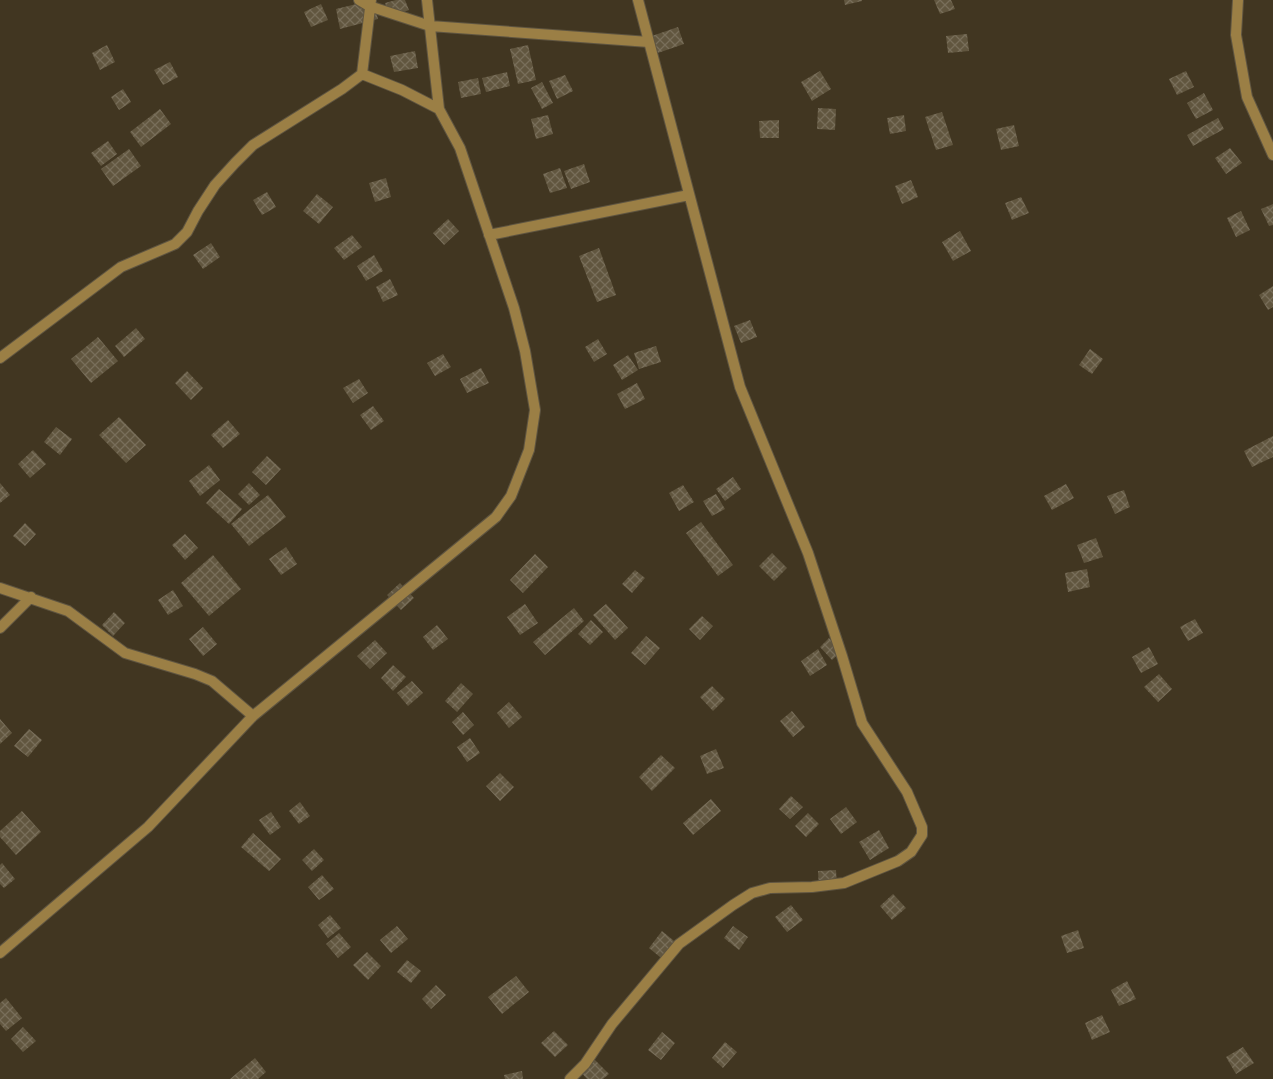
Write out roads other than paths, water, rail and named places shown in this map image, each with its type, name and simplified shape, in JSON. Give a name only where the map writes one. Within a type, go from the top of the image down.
[{"type":"street","points":[[359,0],[430,26],[649,42]]},
{"type":"street","points":[[0,952],[148,827],[253,716],[496,517],[511,496],[529,450],[535,410],[526,351],[514,308],[460,148],[439,109],[427,0]]},
{"type":"street","points":[[570,1079],[585,1064],[612,1024],[680,944],[732,905],[752,893],[770,888],[812,887],[844,883],[898,862],[911,852],[922,835],[922,827],[907,792],[862,723],[808,552],[740,388],[638,0]]},
{"type":"street","points":[[1238,0],[1236,35],[1247,97],[1273,155]]},
{"type":"street","points":[[0,358],[121,267],[174,244],[187,232],[215,185],[253,145],[342,89],[362,74],[370,3]]},
{"type":"street","points":[[362,74],[402,90],[439,109]]},
{"type":"street","points":[[489,235],[689,195]]},
{"type":"street","points":[[0,588],[68,611],[125,653],[212,681],[253,716]]},
{"type":"street","points":[[0,628],[31,597]]}]
